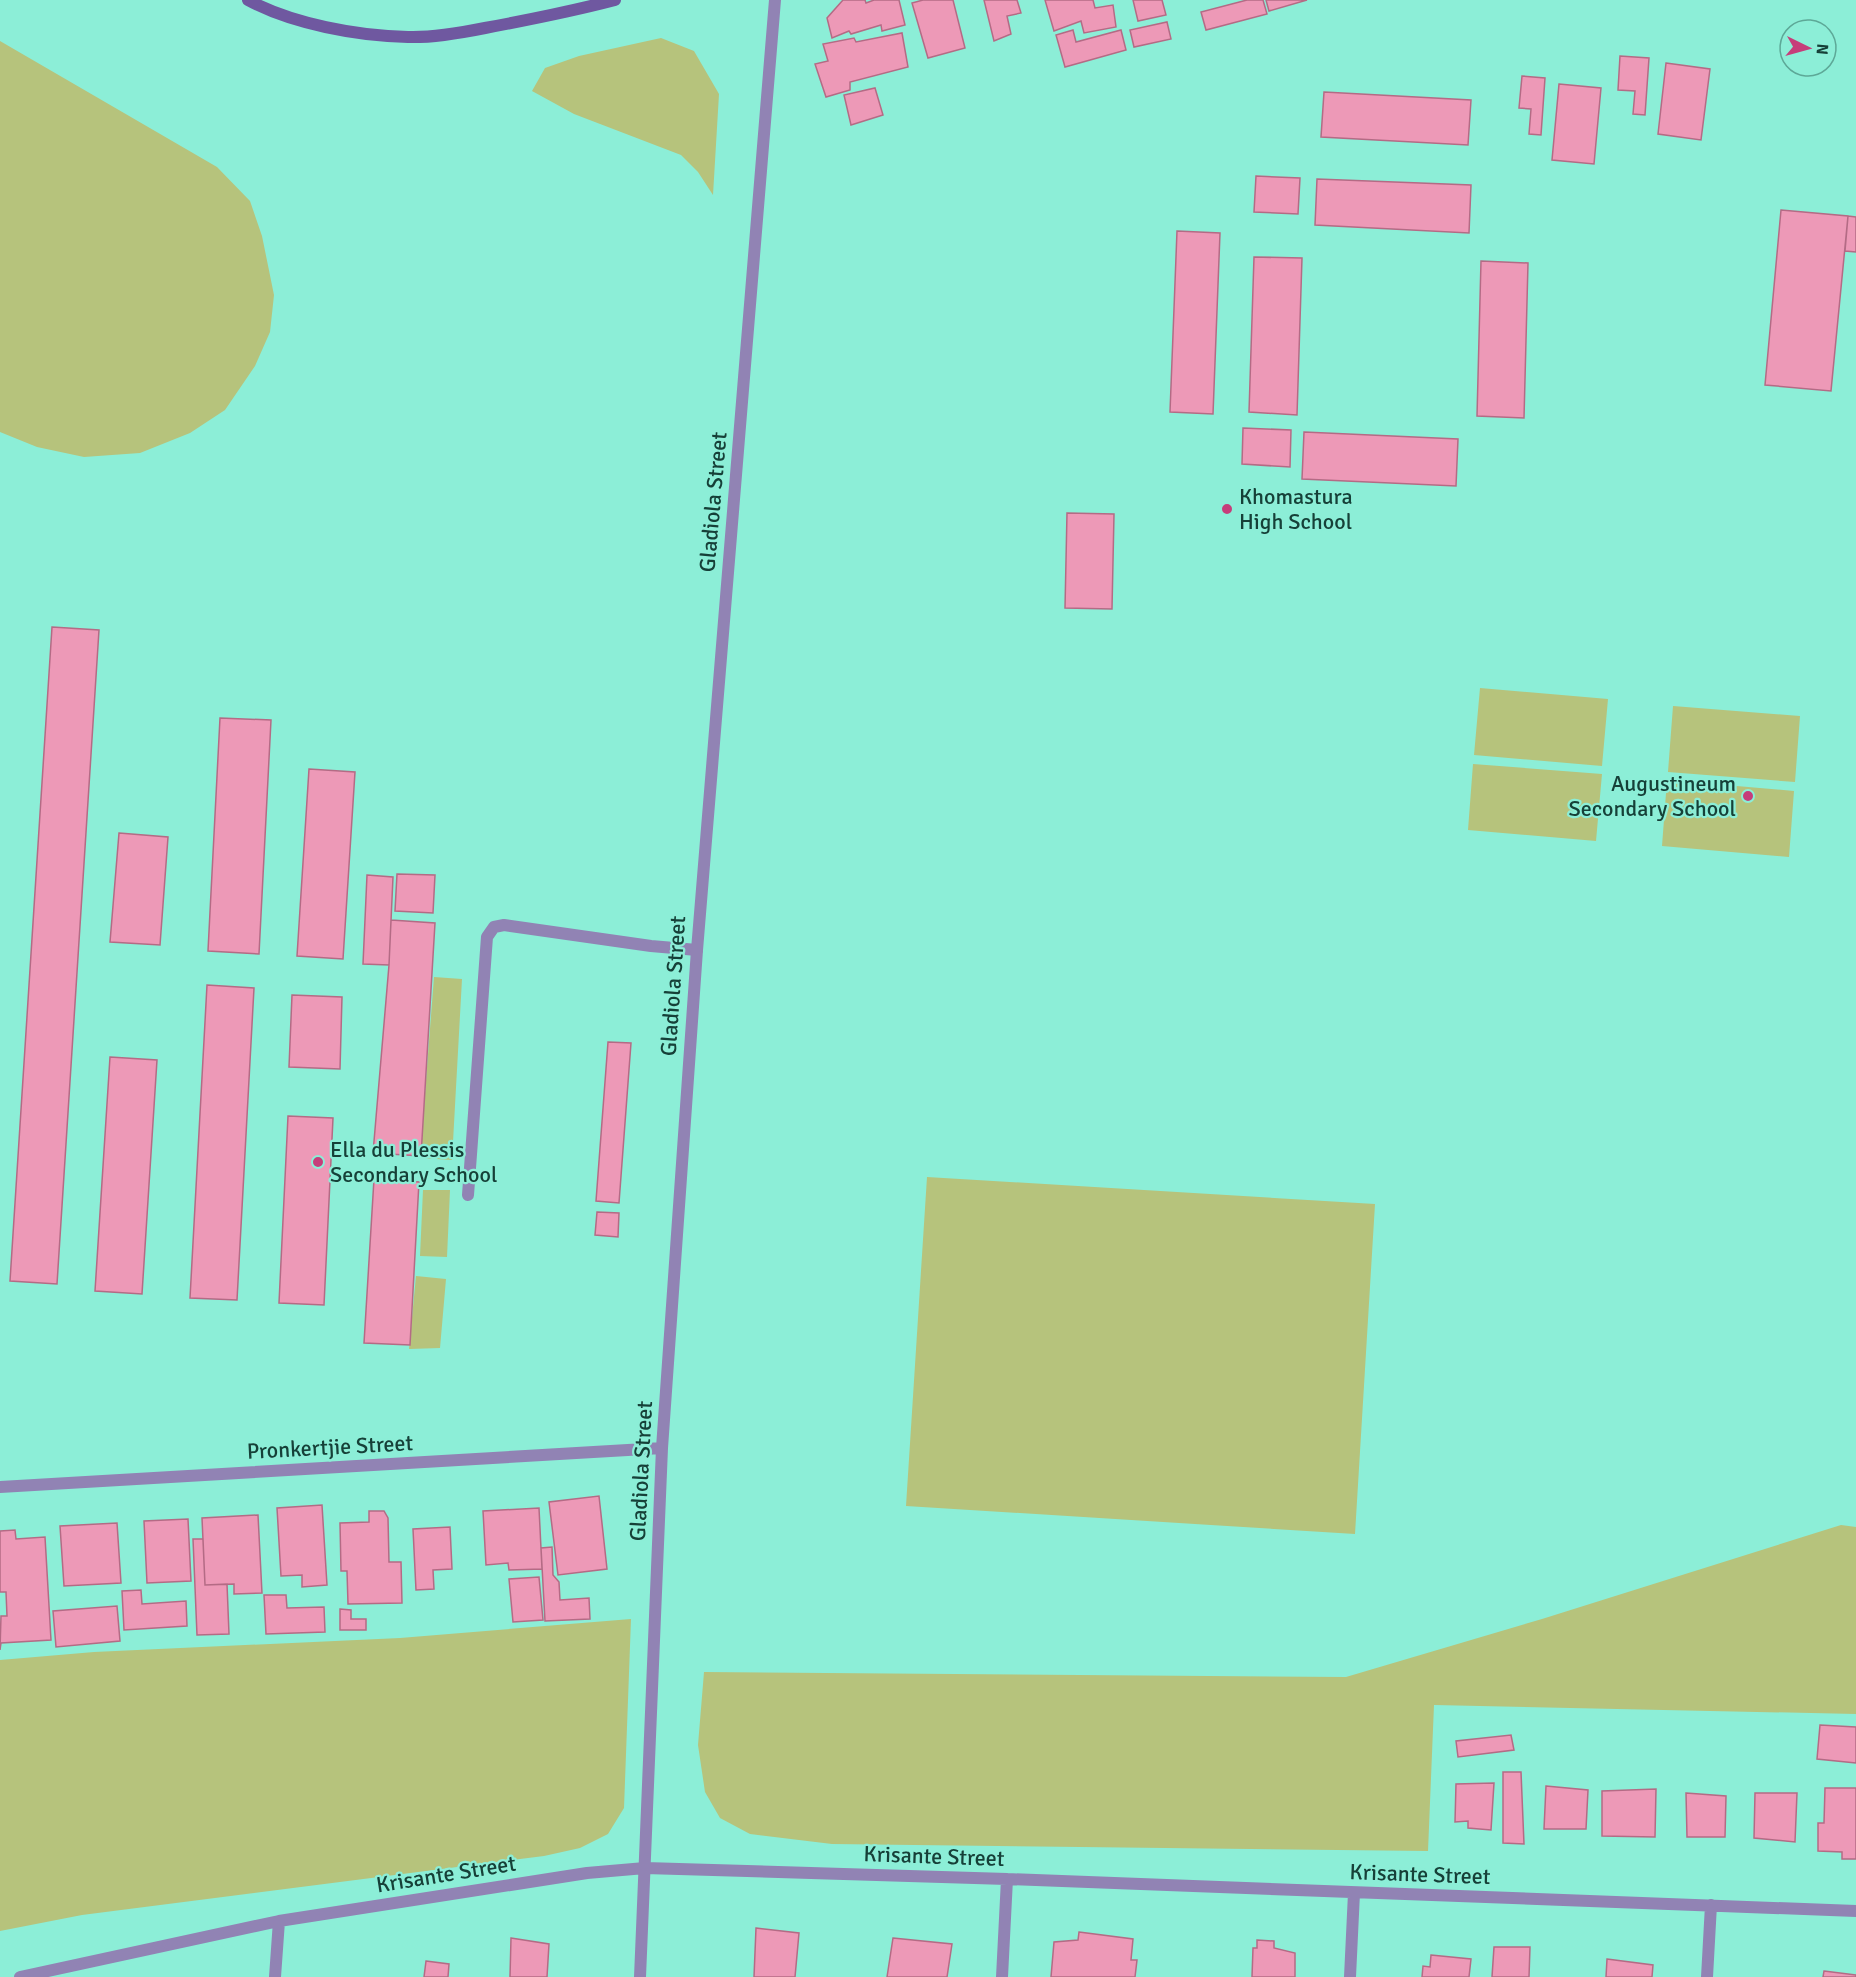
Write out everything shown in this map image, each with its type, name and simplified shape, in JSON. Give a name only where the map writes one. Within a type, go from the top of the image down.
[{"type":"street","points":[[248,0],[263,8],[305,23],[409,38],[506,24],[615,0]]},
{"type":"street","name":"Gladiola Street","points":[[640,1977],[662,1448],[697,950],[775,0]]},
{"type":"street","points":[[468,1195],[487,937],[494,927],[504,925],[651,946],[697,950]]},
{"type":"street","name":"Pronkertjie Street","points":[[0,1487],[662,1448]]},
{"type":"street","name":"Krisante Street","points":[[21,1977],[279,1921],[587,1873],[645,1868],[1007,1879],[1856,1911]]},
{"type":"street","points":[[1002,1977],[1007,1879]]},
{"type":"street","points":[[1350,1977],[1354,1893]]},
{"type":"street","points":[[1707,1977],[1712,1905]]},
{"type":"street","points":[[275,1977],[279,1921]]},
{"type":"green space","points":[[661,38],[694,51],[719,94],[713,195],[698,172],[681,155],[574,114],[532,91],[545,68],[579,56]]},
{"type":"green space","points":[[0,41],[217,167],[250,201],[262,236],[274,295],[270,332],[255,366],[225,410],[190,433],[140,453],[84,457],[37,447],[0,432]]},
{"type":"green space","points":[[1480,688],[1608,699],[1602,766],[1474,755]]},
{"type":"green space","points":[[1673,706],[1800,716],[1795,782],[1668,772]]},
{"type":"green space","points":[[1473,764],[1602,774],[1596,841],[1468,830]]},
{"type":"green space","points":[[1667,780],[1794,791],[1789,857],[1662,846]]},
{"type":"green space","points":[[434,977],[462,979],[452,1160],[420,1158]]},
{"type":"green space","points":[[927,1177],[1375,1204],[1355,1534],[906,1506]]},
{"type":"green space","points":[[423,1190],[450,1190],[447,1257],[420,1256]]},
{"type":"green space","points":[[416,1276],[446,1279],[440,1348],[409,1349]]},
{"type":"green space","points":[[1841,1525],[1856,1527],[1856,1714],[1434,1705],[1428,1851],[832,1844],[750,1834],[720,1818],[705,1792],[698,1745],[704,1672],[1346,1677],[1542,1619]]},
{"type":"green space","points":[[631,1619],[624,1808],[608,1834],[580,1848],[544,1856],[82,1915],[0,1931],[0,1660],[94,1652],[400,1638]]},
{"type":"building","points":[[843,0],[865,0],[866,3],[874,0],[899,0],[905,25],[882,31],[881,25],[851,34],[849,31],[832,38],[827,18]]},
{"type":"building","points":[[923,0],[953,0],[965,48],[928,58],[912,3]]},
{"type":"building","points":[[984,0],[1017,0],[1021,13],[1007,16],[1011,34],[994,41]]},
{"type":"building","points":[[1045,0],[1093,0],[1095,8],[1113,5],[1116,27],[1084,33],[1081,21],[1054,31]]},
{"type":"building","points":[[1133,0],[1162,0],[1166,15],[1138,21]]},
{"type":"building","points":[[1247,0],[1263,0],[1267,14],[1206,30],[1201,12]]},
{"type":"building","points":[[1266,0],[1307,0],[1269,11]]},
{"type":"building","points":[[1167,22],[1171,39],[1134,47],[1130,30]]},
{"type":"building","points":[[1073,30],[1076,42],[1121,30],[1126,50],[1065,67],[1056,35]]},
{"type":"building","points":[[902,33],[908,67],[850,82],[850,90],[826,97],[815,64],[828,61],[823,44],[854,38],[856,42]]},
{"type":"building","points":[[1620,56],[1649,58],[1645,115],[1633,114],[1635,91],[1618,90]]},
{"type":"building","points":[[1666,63],[1710,69],[1701,140],[1658,134]]},
{"type":"building","points":[[1522,76],[1545,78],[1541,135],[1529,134],[1531,109],[1519,108]]},
{"type":"building","points":[[1559,84],[1601,88],[1594,164],[1552,160]]},
{"type":"building","points":[[875,88],[883,115],[851,125],[844,95]]},
{"type":"building","points":[[1324,92],[1471,100],[1468,145],[1321,137]]},
{"type":"building","points":[[1256,176],[1300,178],[1298,214],[1254,212]]},
{"type":"building","points":[[1317,179],[1471,185],[1469,233],[1315,225]]},
{"type":"building","points":[[1781,210],[1848,216],[1831,391],[1765,385]]},
{"type":"building","points":[[1848,216],[1856,217],[1856,252],[1845,251]]},
{"type":"building","points":[[1177,231],[1220,233],[1213,414],[1170,412]]},
{"type":"building","points":[[1254,257],[1302,258],[1297,415],[1249,412]]},
{"type":"building","points":[[1481,261],[1528,263],[1524,418],[1477,416]]},
{"type":"building","points":[[1243,428],[1291,430],[1290,467],[1242,464]]},
{"type":"building","points":[[1304,432],[1458,439],[1456,486],[1302,479]]},
{"type":"building","points":[[1067,513],[1114,514],[1112,609],[1065,608]]},
{"type":"building","points":[[52,627],[99,630],[57,1284],[10,1281]]},
{"type":"building","points":[[220,718],[271,720],[259,954],[208,951]]},
{"type":"building","points":[[309,769],[355,772],[343,959],[297,956]]},
{"type":"building","points":[[119,833],[168,837],[160,945],[110,942]]},
{"type":"building","points":[[397,874],[435,875],[433,913],[395,911]]},
{"type":"building","points":[[367,875],[393,877],[389,965],[363,964]]},
{"type":"building","points":[[391,920],[435,923],[421,1156],[373,1153]]},
{"type":"building","points":[[207,985],[254,988],[237,1300],[190,1298]]},
{"type":"building","points":[[292,995],[342,997],[340,1069],[289,1067]]},
{"type":"building","points":[[608,1042],[631,1043],[619,1203],[596,1201]]},
{"type":"building","points":[[110,1057],[157,1060],[142,1294],[95,1291]]},
{"type":"building","points":[[288,1116],[333,1118],[324,1305],[279,1303]]},
{"type":"building","points":[[374,1179],[419,1182],[410,1345],[364,1343]]},
{"type":"building","points":[[597,1212],[619,1213],[618,1237],[595,1235]]},
{"type":"building","points":[[599,1496],[607,1569],[558,1575],[549,1502]]},
{"type":"building","points":[[322,1505],[327,1585],[302,1587],[302,1575],[281,1576],[277,1508]]},
{"type":"building","points":[[539,1508],[542,1569],[509,1570],[508,1563],[486,1565],[483,1511]]},
{"type":"building","points":[[369,1511],[384,1511],[388,1518],[389,1562],[401,1562],[402,1603],[348,1604],[347,1571],[341,1571],[340,1523],[369,1522]]},
{"type":"building","points":[[258,1515],[262,1593],[234,1594],[234,1584],[205,1585],[202,1518]]},
{"type":"building","points":[[188,1519],[191,1581],[147,1583],[144,1521]]},
{"type":"building","points":[[117,1523],[121,1583],[64,1586],[60,1526]]},
{"type":"building","points":[[450,1527],[452,1569],[433,1570],[434,1589],[416,1590],[413,1529]]},
{"type":"building","points":[[15,1530],[16,1539],[45,1537],[51,1640],[1,1643],[0,1650],[1,1616],[7,1616],[6,1592],[0,1592],[0,1531]]},
{"type":"building","points":[[193,1539],[203,1539],[205,1585],[227,1584],[229,1634],[197,1635]]},
{"type":"building","points":[[552,1547],[553,1575],[559,1582],[560,1600],[589,1598],[590,1619],[545,1621],[541,1548]]},
{"type":"building","points":[[539,1577],[543,1620],[513,1622],[509,1579]]},
{"type":"building","points":[[141,1590],[142,1604],[186,1601],[187,1626],[124,1630],[122,1591]]},
{"type":"building","points":[[264,1595],[286,1595],[287,1608],[324,1607],[325,1632],[266,1634]]},
{"type":"building","points":[[117,1606],[120,1641],[56,1647],[53,1611]]},
{"type":"building","points":[[340,1609],[351,1610],[351,1619],[366,1619],[366,1630],[340,1630]]},
{"type":"building","points":[[1820,1725],[1856,1727],[1856,1763],[1817,1759]]},
{"type":"building","points":[[1511,1735],[1514,1750],[1458,1757],[1456,1741]]},
{"type":"building","points":[[1503,1772],[1521,1772],[1524,1844],[1503,1843]]},
{"type":"building","points":[[1494,1783],[1491,1830],[1468,1828],[1468,1821],[1455,1822],[1456,1784]]},
{"type":"building","points":[[1546,1786],[1588,1790],[1586,1829],[1544,1829]]},
{"type":"building","points":[[1825,1788],[1856,1788],[1856,1859],[1842,1859],[1842,1852],[1818,1851],[1818,1823],[1824,1823]]},
{"type":"building","points":[[1656,1789],[1655,1837],[1602,1836],[1602,1791]]},
{"type":"building","points":[[1686,1793],[1726,1796],[1725,1837],[1687,1837]]},
{"type":"building","points":[[1755,1793],[1797,1793],[1795,1842],[1754,1838]]},
{"type":"building","points":[[756,1928],[799,1933],[795,1977],[754,1977]]},
{"type":"building","points":[[1079,1932],[1133,1939],[1131,1960],[1137,1960],[1135,1977],[1051,1977],[1054,1942],[1078,1940]]},
{"type":"building","points":[[511,1938],[549,1944],[547,1977],[510,1977]]},
{"type":"building","points":[[893,1938],[952,1944],[947,1977],[887,1977]]},
{"type":"building","points":[[1257,1940],[1274,1941],[1274,1948],[1295,1953],[1295,1977],[1252,1977],[1253,1948],[1257,1948]]},
{"type":"building","points":[[1494,1947],[1530,1947],[1529,1977],[1492,1977]]},
{"type":"building","points":[[1431,1955],[1471,1959],[1469,1977],[1422,1977],[1423,1966],[1430,1967]]},
{"type":"building","points":[[1607,1959],[1653,1965],[1652,1977],[1606,1977]]},
{"type":"building","points":[[426,1961],[449,1964],[448,1977],[424,1977]]},
{"type":"building","points":[[1824,1971],[1856,1975],[1856,1977],[1823,1977]]},
{"type":"place","name":"Khomastura High School","points":[[1227,509]]},
{"type":"place","name":"Augustineum Secondary School","points":[[1748,796]]},
{"type":"place","name":"Ella du Plessis Secondary School","points":[[318,1162]]}]
